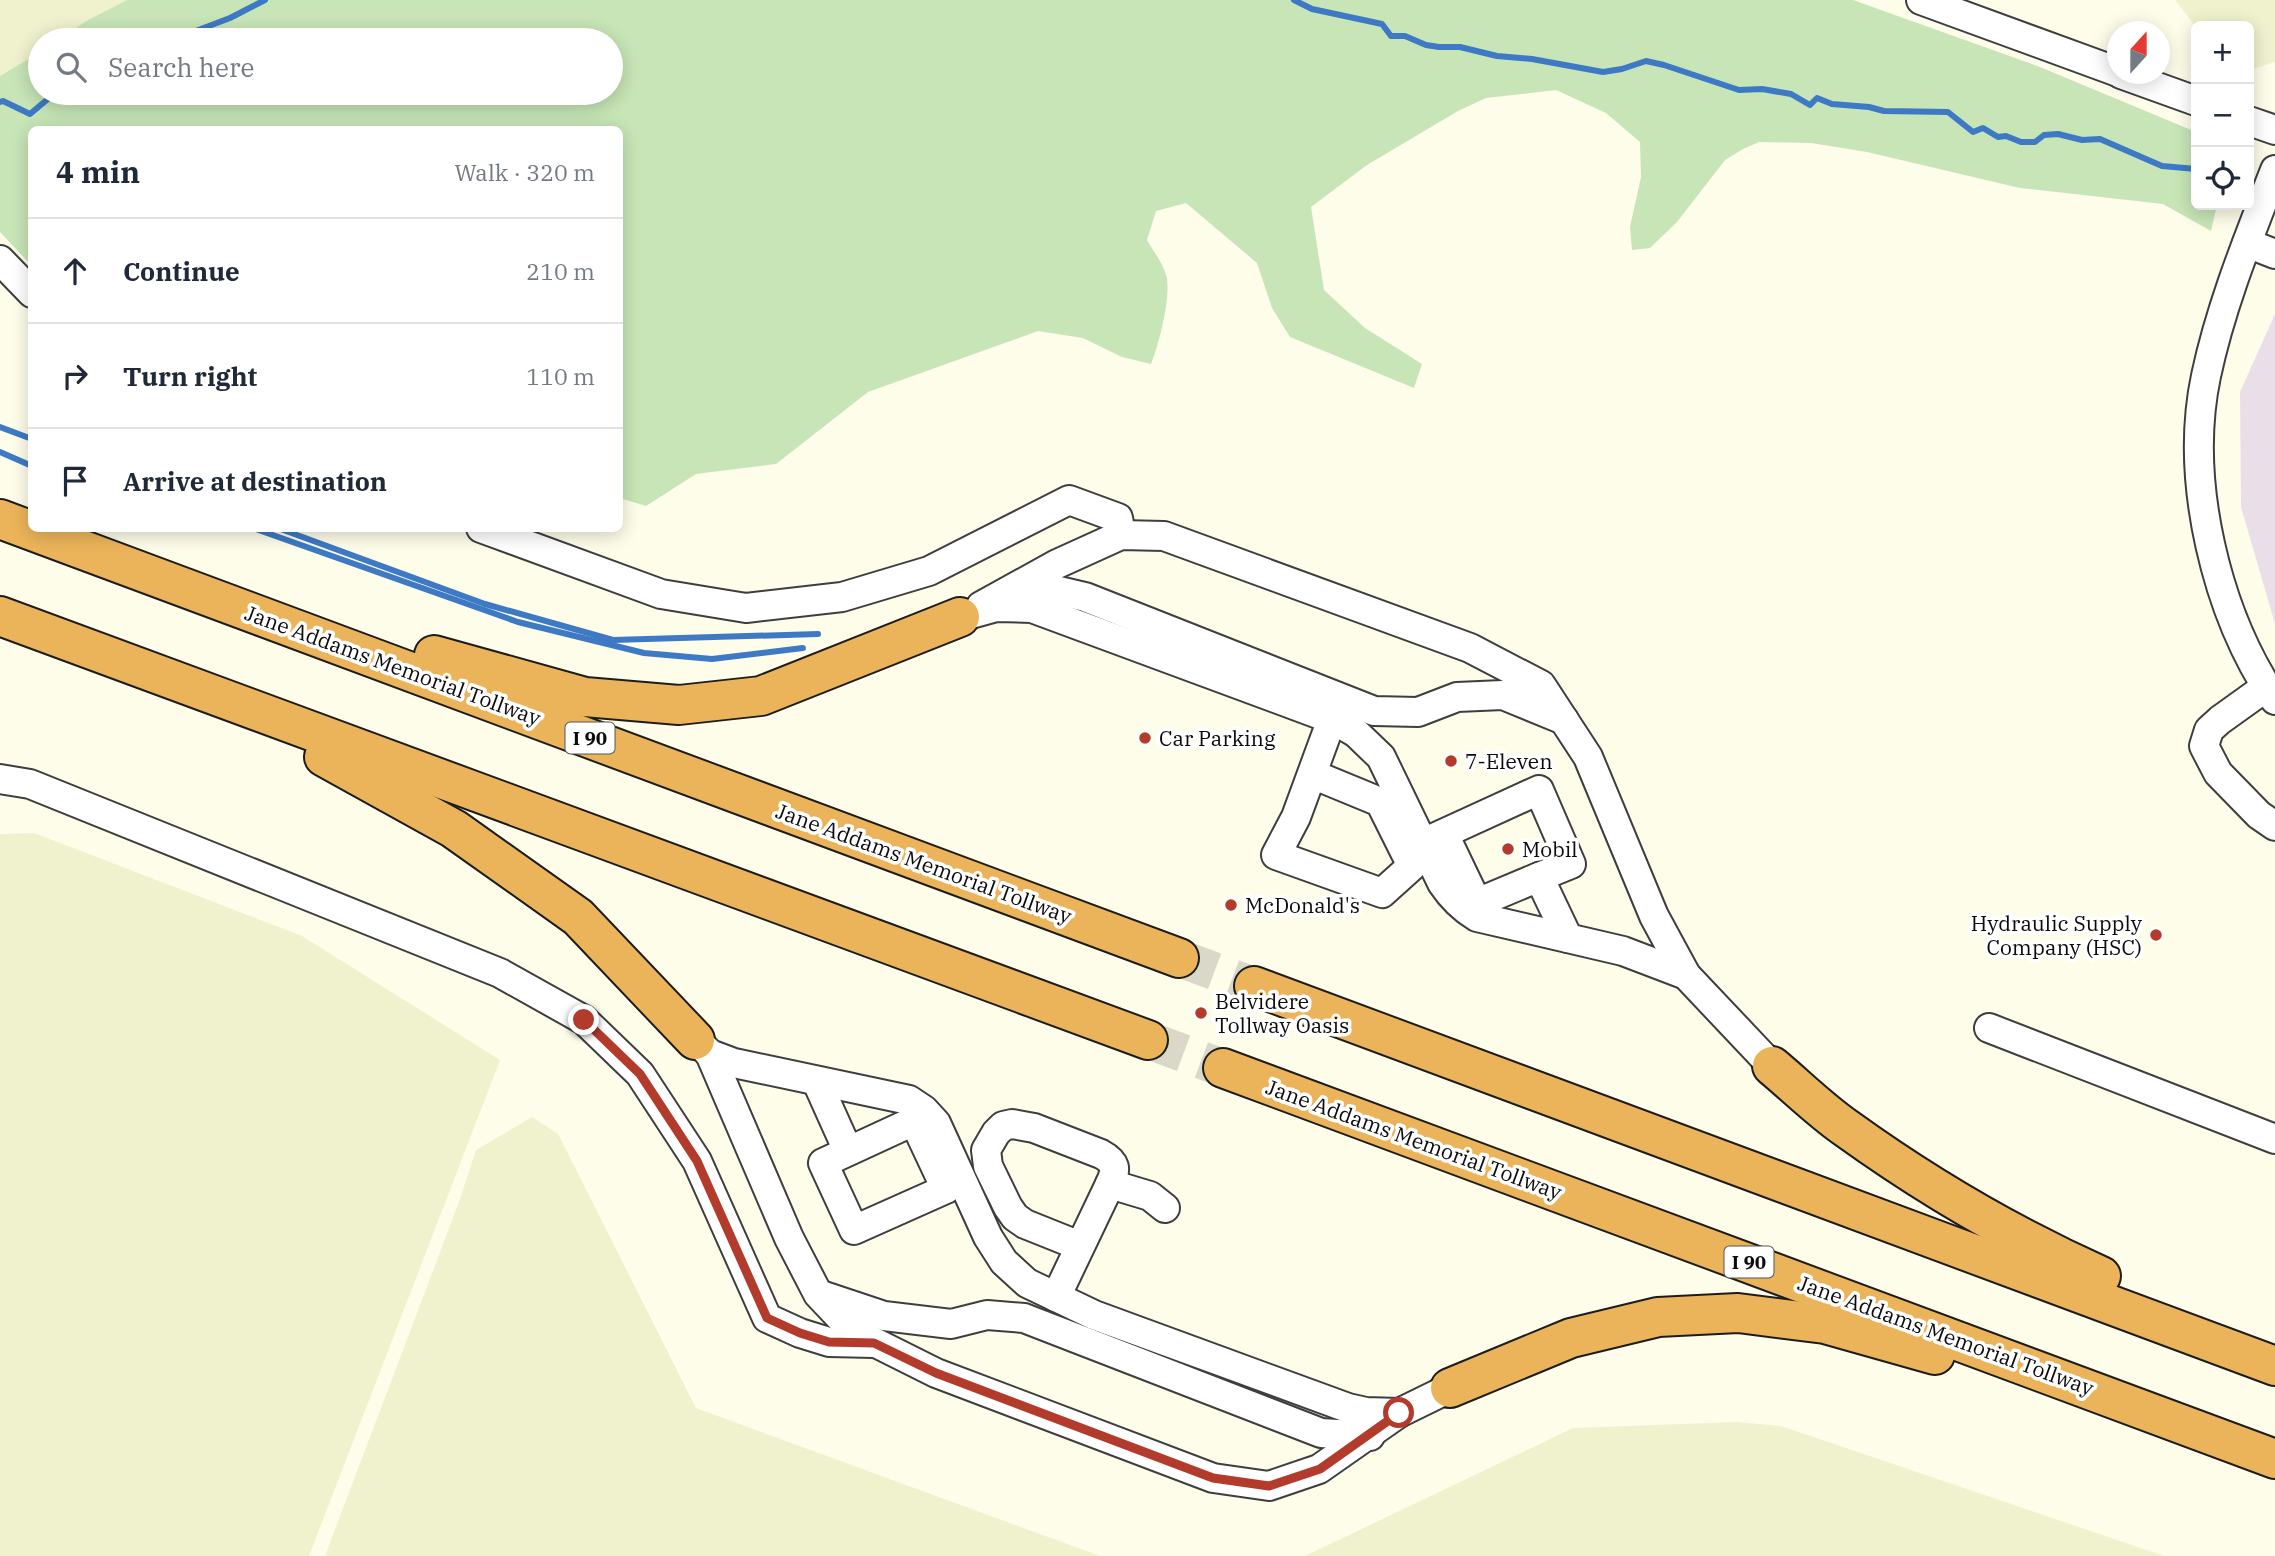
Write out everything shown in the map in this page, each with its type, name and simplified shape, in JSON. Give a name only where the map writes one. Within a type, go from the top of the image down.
[{"type":"highway","name":"Jane Addams Memorial Tollway","points":[[0,519],[28,530]]},
{"type":"highway","name":"Jane Addams Memorial Tollway","points":[[34,532],[1179,958]]},
{"type":"highway","points":[[42,535],[245,599],[585,697],[679,705],[761,696],[960,617]]},
{"type":"highway","points":[[0,616],[1148,1040]]},
{"type":"highway","points":[[51,635],[322,755],[454,829],[578,917],[702,1046]]},
{"type":"highway","points":[[1254,986],[2275,1366]]},
{"type":"highway","points":[[1772,1066],[1843,1127],[1921,1180],[2052,1254],[2275,1355]]},
{"type":"highway","name":"Jane Addams Memorial Tollway","points":[[1223,1068],[2275,1458]]},
{"type":"highway","points":[[1450,1388],[1571,1338],[1657,1317],[1738,1313],[1825,1324],[1938,1356],[2275,1466]]},
{"type":"street","points":[[1921,0],[2107,69]]},
{"type":"street","points":[[2149,84],[2191,99]]},
{"type":"street","points":[[2254,123],[2275,130]]},
{"type":"street","points":[[2275,170],[2221,322],[2206,377],[2199,437],[2206,527],[2217,576],[2244,644],[2270,694],[2214,725],[2209,730],[2204,746],[2218,773],[2259,815],[2275,826]]},
{"type":"street","points":[[2247,243],[2275,254]]},
{"type":"street","points":[[0,260],[28,289]]},
{"type":"street","points":[[492,532],[661,594],[746,608],[842,597],[929,571],[1069,500],[1118,518],[1121,536]]},
{"type":"street","points":[[960,617],[1057,564],[1121,536],[1164,536],[1470,648],[1541,685],[1588,757],[1654,916],[1686,975],[1772,1066]]},
{"type":"street","points":[[1011,589],[1047,588],[1085,597],[1374,711],[1418,712],[1457,696],[1503,695],[1564,720]]},
{"type":"street","points":[[960,617],[996,607],[1032,608],[1332,719],[1356,733],[1381,757],[1434,839],[1477,903],[1571,864],[1539,790],[1434,839]]},
{"type":"street","points":[[1312,774],[1380,802],[1412,866],[1381,893],[1276,855],[1296,817],[1332,719]]},
{"type":"street","points":[[0,779],[30,784],[500,973],[584,1020],[640,1074],[697,1161],[767,1318],[829,1342],[874,1343]]},
{"type":"street","points":[[1434,839],[1442,883],[1452,898],[1478,918],[1623,951],[1686,975]]},
{"type":"street","points":[[1539,877],[1568,938]]},
{"type":"street","points":[[1989,1028],[2275,1139]]},
{"type":"street","points":[[702,1046],[734,1063],[909,1100],[936,1122],[954,1184]]},
{"type":"street","points":[[702,1046],[789,1238],[818,1294],[854,1332],[936,1373],[1213,1478],[1269,1486],[1320,1469],[1399,1413],[1450,1388]]},
{"type":"street","points":[[817,1082],[848,1151]]},
{"type":"street","points":[[954,1184],[854,1230],[823,1163],[914,1121],[1004,1262],[1027,1283],[1094,1315],[1348,1409],[1399,1413]]},
{"type":"street","points":[[1056,1297],[1115,1173],[1115,1165],[1110,1159],[1034,1128],[1012,1124],[1003,1126],[986,1150],[988,1166],[1008,1207],[1015,1217],[1025,1224],[1080,1246]]},
{"type":"street","points":[[1110,1184],[1150,1196],[1166,1208]]},
{"type":"street","points":[[818,1294],[884,1316],[951,1324],[987,1315],[1024,1318],[1321,1433],[1370,1436]]},
{"type":"shaded area","points":[[2275,314],[2275,624],[2241,507],[2240,392]]},
{"type":"green space","points":[[0,0],[127,0],[76,28],[28,28],[28,59],[0,76]]},
{"type":"green space","points":[[127,0],[1853,0],[2040,67],[2191,130],[2191,210],[2216,210],[2211,231],[2163,204],[2020,188],[1867,152],[1811,143],[1759,142],[1725,160],[1677,222],[1650,248],[1632,250],[1630,227],[1641,177],[1640,142],[1606,113],[1556,90],[1486,98],[1458,111],[1367,165],[1311,207],[1324,290],[1365,328],[1422,364],[1414,388],[1290,337],[1272,308],[1257,263],[1186,203],[1156,211],[1147,240],[1163,266],[1167,284],[1164,320],[1151,364],[1122,357],[1083,338],[1038,331],[868,392],[776,464],[696,474],[646,506],[623,499],[623,126],[28,126],[28,262],[0,232],[0,76],[28,59],[28,105],[623,105],[623,28],[76,28]]},
{"type":"green space","points":[[2175,0],[2275,0],[2275,62],[2254,69],[2254,21],[2191,21]]},
{"type":"green space","points":[[34,833],[302,936],[500,1060],[309,1556],[0,1556],[0,834]]},
{"type":"green space","points":[[532,1117],[558,1134],[696,1408],[1100,1556],[325,1556],[459,1202],[476,1150]]},
{"type":"green space","points":[[1737,1422],[1781,1426],[2164,1556],[1305,1556],[1573,1428]]},
{"type":"waterway","points":[[204,28],[265,0]]},
{"type":"waterway","points":[[1294,0],[1312,9],[1382,24],[1391,36],[1405,36],[1426,45],[1460,47],[1497,56],[1532,59],[1603,72],[1646,61],[1739,90],[1762,89],[1791,94],[1810,105],[1817,98],[1832,104],[1884,111],[1948,112],[1973,132],[1983,128],[1998,137],[2006,136],[2021,142],[2035,142],[2044,135],[2058,134],[2082,140],[2100,139],[2162,166],[2191,169]]},
{"type":"waterway","points":[[0,102],[30,114],[41,105]]},
{"type":"waterway","points":[[0,427],[28,438]]},
{"type":"waterway","points":[[0,452],[28,464]]},
{"type":"waterway","points":[[264,532],[518,622],[644,653],[712,659],[803,648]]},
{"type":"waterway","points":[[289,532],[485,604],[613,640],[818,634]]},
{"type":"tunnel","points":[[1179,958],[1254,986]]},
{"type":"tunnel","points":[[1148,1040],[1223,1068]]},
{"type":"place","name":"Car Parking","points":[[1145,738]]},
{"type":"place","name":"7-Eleven","points":[[1451,761]]},
{"type":"place","name":"Mobil","points":[[1508,849]]},
{"type":"place","name":"McDonald's","points":[[1231,905]]},
{"type":"place","name":"Hydraulic Supply Company (HSC)","points":[[2156,935]]},
{"type":"place","name":"Belvidere Tollway Oasis","points":[[1201,1013]]},
{"type":"route","points":[[584,1020],[640,1074],[697,1161],[767,1318],[829,1342],[874,1343],[936,1373],[1213,1478],[1269,1486],[1320,1469],[1399,1413]]}]
